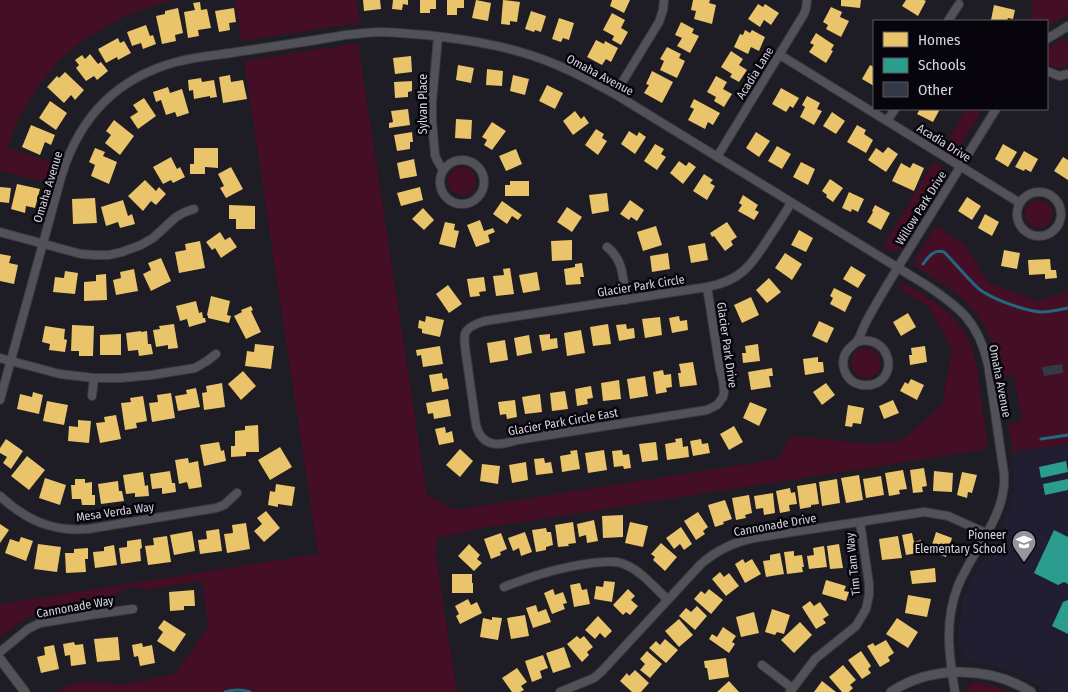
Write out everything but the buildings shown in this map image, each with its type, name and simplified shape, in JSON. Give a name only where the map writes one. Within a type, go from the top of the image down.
[{"type":"street","points":[[615,94],[659,22],[664,0]]},
{"type":"street","name":"Acadia Lane","points":[[717,156],[804,14],[807,0]]},
{"type":"street","points":[[949,20],[959,4]]},
{"type":"street","points":[[1048,38],[1068,26]]},
{"type":"street","name":"Omaha Avenue","points":[[0,400],[69,154],[75,139],[101,104],[123,86],[139,76],[178,61],[345,35],[389,32],[438,36],[485,43],[535,57],[574,72],[615,94],[717,156],[932,289],[960,309],[975,329],[984,350],[989,373],[1005,480],[1003,498],[961,580],[951,610],[948,635],[955,692]]},
{"type":"street","name":"Sylvan Place","points":[[438,36],[432,121],[435,155],[443,170],[440,185],[444,194],[451,201],[460,204],[470,203],[481,194],[484,177],[475,164],[467,160],[459,160],[452,162],[443,170]]},
{"type":"street","name":"Acadia Drive","points":[[780,55],[1020,203]]},
{"type":"street","points":[[1048,72],[1059,76],[1068,74]]},
{"type":"street","points":[[888,121],[894,110]]},
{"type":"street","name":"Willow Park Drive","points":[[857,342],[865,323],[995,110]]},
{"type":"street","points":[[1040,192],[1050,195],[1057,201],[1059,206],[1060,215],[1055,229],[1041,236],[1026,232],[1019,224],[1017,213],[1020,203],[1031,194],[1040,192]]},
{"type":"street","name":"Glacier Park Circle","points":[[465,340],[468,330],[480,322],[723,284],[747,269],[756,259],[791,202]]},
{"type":"street","points":[[0,232],[88,255],[102,255],[122,252],[147,242],[176,217],[194,209]]},
{"type":"street","points":[[607,247],[620,264],[626,300]]},
{"type":"street","name":"Glacier Park Drive","points":[[707,287],[724,386],[723,397],[718,405]]},
{"type":"street","name":"Glacier Park Circle East","points":[[465,340],[477,429],[485,440],[495,444],[506,444],[517,440],[707,410],[718,405]]},
{"type":"street","points":[[865,340],[878,344],[884,349],[888,357],[886,374],[872,384],[858,384],[850,378],[845,370],[844,356],[849,347],[857,342],[865,340]]},
{"type":"street","points":[[0,358],[50,372],[94,378],[132,378],[195,368],[207,362],[216,354]]},
{"type":"street","points":[[92,396],[94,378]]},
{"type":"street","name":"Mesa Verda Way","points":[[0,496],[21,514],[34,521],[58,528],[81,529],[216,508],[224,505],[237,494]]},
{"type":"street","name":"Cannonade Drive","points":[[560,692],[594,678],[708,558],[734,543],[754,538],[912,514],[934,513],[948,516],[986,533]]},
{"type":"street","name":"Tim Tam Way","points":[[791,690],[816,659],[856,626],[866,609],[869,584],[860,522]]},
{"type":"street","points":[[504,588],[554,569],[609,561],[625,564],[634,569],[668,599]]},
{"type":"street","name":"Cannonade Way","points":[[0,652],[28,629],[40,623],[133,609]]},
{"type":"street","points":[[0,659],[25,692]]},
{"type":"street","points":[[762,665],[791,690]]},
{"type":"street","points":[[891,692],[918,679],[952,672],[973,672],[991,675],[1012,682],[1031,692]]},
{"type":"shaded area","points":[[0,0],[176,0],[148,7],[117,20],[85,39],[59,60],[35,91],[19,118],[7,148],[54,163],[48,183],[0,171]]},
{"type":"shaded area","points":[[235,0],[357,0],[360,23],[241,41]]},
{"type":"shaded area","points":[[1031,0],[1068,0],[1068,15],[1048,25],[1048,20],[1029,20],[1033,16]]},
{"type":"shaded area","points":[[1060,40],[1068,41],[1068,65],[1059,68],[1048,63],[1048,48]]},
{"type":"shaded area","points":[[358,43],[427,496],[456,510],[778,459],[790,436],[872,444],[903,440],[942,404],[952,349],[930,308],[898,288],[905,284],[952,316],[968,337],[977,366],[988,449],[477,529],[437,538],[436,556],[457,692],[57,692],[67,685],[95,681],[123,685],[176,673],[208,626],[202,581],[145,590],[135,586],[119,592],[111,601],[33,615],[0,637],[0,604],[318,554],[244,61]]},
{"type":"shaded area","points":[[966,110],[982,110],[958,148],[954,149],[945,145]]},
{"type":"shaded area","points":[[934,161],[943,169],[943,175],[898,249],[892,251],[883,247]]},
{"type":"shaded area","points":[[462,167],[472,171],[476,181],[472,191],[462,195],[452,191],[448,181],[452,171]]},
{"type":"shaded area","points":[[1039,200],[1049,204],[1053,214],[1049,224],[1039,228],[1029,224],[1025,214],[1029,204]]},
{"type":"shaded area","points":[[936,226],[965,244],[988,283],[1039,301],[1068,291],[1068,444],[1011,452],[1012,444],[1008,424],[1022,421],[1014,375],[1001,376],[992,342],[979,317],[971,307],[952,290],[916,266],[915,259]]},
{"type":"shaded area","points":[[866,348],[876,353],[881,363],[876,373],[866,378],[856,373],[851,363],[856,353]]},
{"type":"shaded area","name":"Pioneer Elementary School","points":[[1068,444],[1068,692],[1047,692],[1014,672],[991,665],[968,662],[959,650],[959,624],[963,599],[1011,504],[1014,490],[1011,452]]},
{"type":"shaded area","points":[[972,682],[990,685],[1011,692],[965,692]]},
{"type":"waterway","points":[[923,264],[935,252],[944,252],[979,289],[1000,300],[1018,307],[1041,312],[1068,308]]},
{"type":"waterway","points":[[1041,439],[1068,435]]},
{"type":"waterway","points":[[225,692],[231,690],[250,692]]},
{"type":"place","name":"Pioneer Elementary School","points":[[1024,563]]}]
